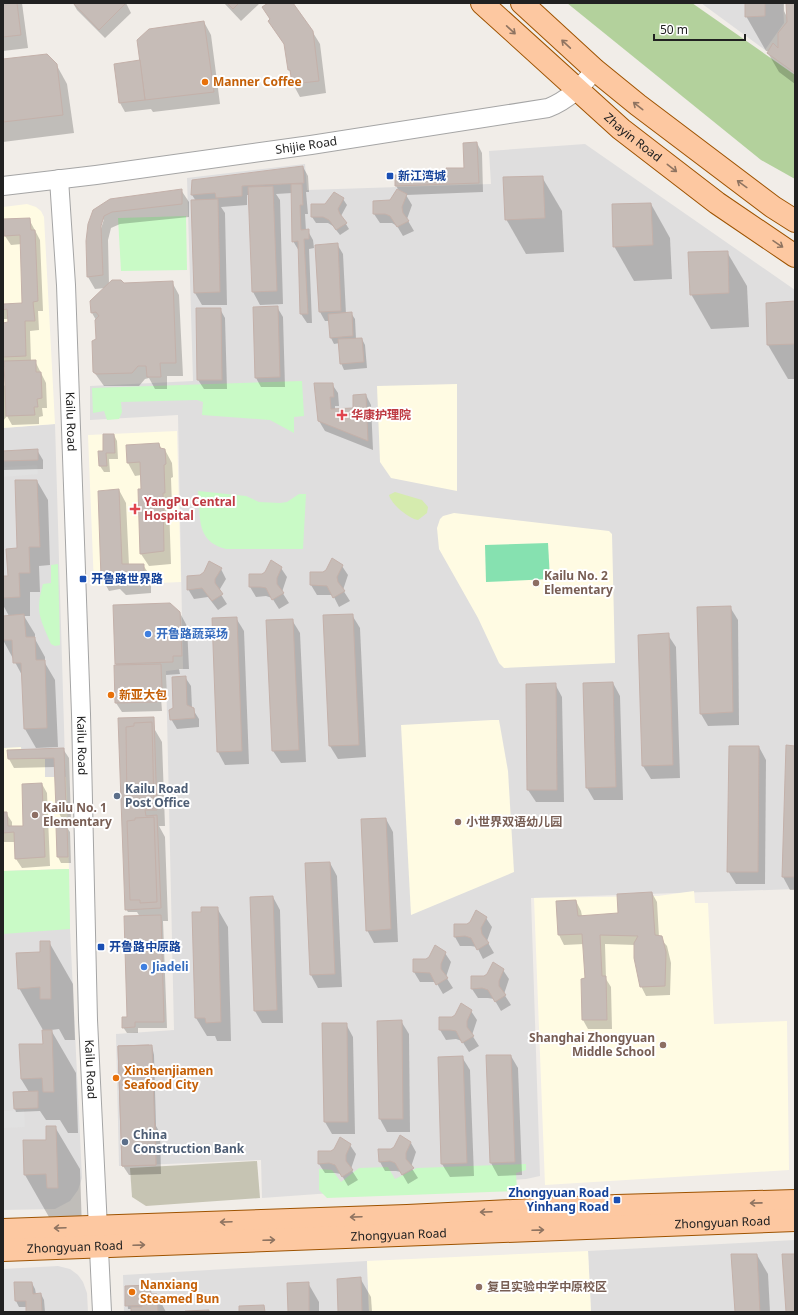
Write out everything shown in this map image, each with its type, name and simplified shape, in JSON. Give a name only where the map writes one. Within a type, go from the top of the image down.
[{"type":"main road","name":"Zhayin Road","points":[[482,3],[577,91],[621,129],[717,203],[795,256]]},
{"type":"main road","points":[[522,3],[595,70],[638,106],[773,207],[795,220]]},
{"type":"main road","points":[[773,207],[795,214]]},
{"type":"main road","name":"Zhongyuan Road","points":[[3,1250],[99,1236],[407,1216],[617,1206],[795,1201]]},
{"type":"main road","name":"Zhongyuan Road","points":[[3,1230],[99,1236],[795,1220]]},
{"type":"street","name":"Shijie Road","points":[[3,186],[311,144],[548,108],[560,103],[577,91],[595,70]]},
{"type":"street","name":"Kailu Road","points":[[59,179],[66,298],[81,714],[89,1040],[102,1312]]},
{"type":"shaded area","points":[[701,3],[783,3],[784,23],[765,50]]},
{"type":"shaded area","points":[[585,144],[795,290],[795,889],[531,898],[540,1176],[526,1179],[262,1198],[261,1160],[119,1166],[116,1034],[174,1030],[166,671],[183,669],[178,415],[90,420],[90,386],[193,381],[187,178],[305,164],[307,190],[491,184],[489,151]]},
{"type":"shaded area","points":[[27,204],[36,207],[41,211],[44,217],[55,424],[3,428],[3,207]]},
{"type":"shaded area","points":[[457,384],[457,491],[391,478],[380,462],[377,386]]},
{"type":"shaded area","points":[[55,424],[70,929],[82,1178],[78,1190],[70,1201],[55,1209],[3,1210],[3,428]]},
{"type":"shaded area","name":"YangPu Central Hospital","points":[[177,431],[181,582],[94,586],[88,435]]},
{"type":"shaded area","points":[[37,465],[38,474],[3,477],[3,467]]},
{"type":"shaded area","name":"Kailu No. 2 Elementary","points":[[454,513],[609,531],[612,534],[615,663],[504,668],[499,663],[478,618],[439,549],[437,528],[440,519],[443,516]]},
{"type":"shaded area","name":"小世界双语幼儿园","points":[[499,720],[508,771],[514,872],[411,915],[401,725]]},
{"type":"shaded area","name":"Kailu No. 1 Elementary","points":[[21,747],[22,759],[45,759],[45,777],[66,777],[69,869],[3,871],[3,748]]},
{"type":"shaded area","name":"Shanghai Zhongyuan Middle School","points":[[694,891],[695,903],[708,903],[714,1024],[787,1021],[789,1170],[545,1185],[534,898],[658,896]]},
{"type":"shaded area","points":[[24,1110],[25,1127],[3,1128],[3,1111]]},
{"type":"shaded area","points":[[257,1161],[260,1198],[146,1206],[132,1197],[130,1168]]},
{"type":"shaded area","points":[[795,1240],[795,1312],[591,1312],[588,1251]]},
{"type":"shaded area","name":"复旦实验中学中原校区","points":[[588,1251],[591,1312],[369,1312],[367,1261]]},
{"type":"shaded area","points":[[367,1261],[369,1312],[124,1312],[123,1275]]},
{"type":"shaded area","points":[[58,1266],[70,1269],[78,1275],[83,1282],[87,1293],[88,1312],[3,1312],[3,1269]]},
{"type":"green space","points":[[567,3],[692,3],[795,75],[795,179],[761,160]]},
{"type":"green space","points":[[186,216],[187,270],[121,271],[118,218]]},
{"type":"green space","points":[[302,381],[304,416],[294,417],[294,433],[270,420],[202,415],[203,402],[197,400],[121,402],[122,412],[119,419],[107,420],[104,411],[93,413],[92,388]]},
{"type":"green space","points":[[198,491],[246,496],[259,502],[280,503],[287,502],[299,494],[306,494],[303,549],[226,549],[216,545],[204,534],[200,519]]},
{"type":"green space","points":[[395,492],[422,500],[428,507],[427,513],[418,520],[405,514],[390,499],[389,495]]},
{"type":"green space","points":[[548,543],[550,579],[486,582],[485,545]]},
{"type":"green space","points":[[58,564],[60,645],[55,646],[51,644],[42,621],[39,602],[43,584],[51,583],[51,565]]},
{"type":"green space","points":[[69,869],[70,929],[3,934],[3,871]]},
{"type":"green space","points":[[526,1164],[526,1170],[516,1173],[517,1191],[327,1198],[319,1190],[319,1169],[332,1170],[341,1182],[359,1168],[388,1167],[395,1179],[417,1168]]},
{"type":"building","points":[[3,3],[17,3],[21,35],[3,37]]},
{"type":"building","points":[[73,3],[126,3],[99,30]]},
{"type":"building","points":[[227,3],[239,3],[233,9]]},
{"type":"building","points":[[268,3],[293,3],[313,31],[319,81],[292,84],[284,44],[268,21],[270,19],[262,7]]},
{"type":"building","points":[[745,3],[765,3],[765,16],[745,17]]},
{"type":"building","points":[[786,3],[795,3],[795,73],[767,53],[773,43],[778,48],[778,33],[787,22]]},
{"type":"building","points":[[204,21],[214,92],[145,100],[137,40],[149,29]]},
{"type":"building","points":[[47,54],[57,64],[63,115],[3,122],[3,59]]},
{"type":"building","points":[[140,60],[145,100],[119,103],[114,64]]},
{"type":"building","points":[[477,142],[479,183],[395,186],[395,175],[446,173],[446,168],[464,168],[463,143]]},
{"type":"building","points":[[303,166],[304,183],[242,186],[242,196],[216,198],[215,193],[191,195],[192,180]]},
{"type":"building","points":[[543,176],[545,218],[505,220],[503,177]]},
{"type":"building","points":[[291,184],[302,184],[303,205],[300,205],[301,230],[309,229],[309,239],[304,239],[308,314],[300,314],[298,241],[292,242]]},
{"type":"building","points":[[273,186],[277,291],[252,292],[248,187]]},
{"type":"building","points":[[182,189],[182,204],[112,212],[104,216],[101,226],[103,275],[87,277],[86,241],[88,224],[93,210],[110,199]]},
{"type":"building","points":[[397,189],[407,194],[402,207],[403,213],[409,221],[397,227],[390,216],[385,214],[373,214],[373,201],[390,200]]},
{"type":"building","points":[[334,192],[344,198],[338,209],[347,223],[336,230],[329,220],[323,217],[311,217],[311,204],[325,204]]},
{"type":"building","points":[[218,199],[220,292],[194,293],[191,200]]},
{"type":"building","points":[[651,203],[653,245],[613,247],[612,204]]},
{"type":"building","points":[[30,218],[31,230],[35,230],[38,301],[33,302],[35,321],[25,321],[26,356],[3,357],[3,323],[8,322],[7,309],[3,310],[3,304],[22,303],[20,235],[4,236],[3,219]]},
{"type":"building","points":[[338,243],[341,311],[319,312],[315,245]]},
{"type":"building","points":[[728,251],[729,293],[690,295],[688,252]]},
{"type":"building","points":[[112,280],[121,280],[124,283],[173,281],[176,363],[160,363],[161,377],[147,377],[146,366],[138,366],[132,373],[96,374],[93,372],[92,341],[96,339],[95,320],[99,316],[96,312],[91,313],[90,301]]},
{"type":"building","points":[[795,301],[795,344],[767,345],[766,303]]},
{"type":"building","points":[[278,306],[280,377],[255,378],[253,307]]},
{"type":"building","points":[[196,308],[221,308],[222,380],[197,380]]},
{"type":"building","points":[[352,312],[353,336],[330,338],[328,314]]},
{"type":"building","points":[[362,338],[364,362],[340,364],[338,339]]},
{"type":"building","points":[[36,360],[36,372],[41,372],[42,398],[37,399],[38,407],[34,407],[35,415],[6,416],[4,361]]},
{"type":"building","name":"华康护理院","points":[[314,383],[333,383],[334,397],[330,397],[331,409],[353,408],[353,395],[366,394],[368,441],[318,421]]},
{"type":"building","points":[[103,434],[114,434],[115,453],[106,453],[107,466],[99,466],[98,451],[103,451]]},
{"type":"building","points":[[159,443],[160,448],[165,449],[166,464],[164,465],[165,493],[163,493],[164,551],[140,554],[138,489],[141,489],[140,462],[127,463],[126,445]]},
{"type":"building","points":[[38,449],[38,460],[3,461],[3,451]]},
{"type":"building","points":[[15,480],[37,480],[40,547],[29,547],[30,573],[19,573],[20,597],[3,598],[3,576],[8,576],[6,549],[17,548]]},
{"type":"building","points":[[119,489],[122,564],[144,564],[144,581],[117,583],[117,579],[113,580],[113,577],[101,578],[98,491]]},
{"type":"building","points":[[332,558],[343,565],[337,577],[338,582],[345,591],[333,598],[327,586],[310,585],[310,572],[323,572],[326,570]]},
{"type":"building","points":[[271,560],[282,567],[277,578],[277,584],[284,593],[272,600],[266,588],[249,587],[249,574],[262,574],[265,572]]},
{"type":"building","points":[[209,561],[222,568],[215,579],[215,583],[223,594],[212,601],[202,588],[187,590],[187,576],[200,575],[204,572]]},
{"type":"building","name":"开鲁路蔬菜场","points":[[170,603],[180,612],[182,656],[173,656],[173,662],[115,664],[113,605]]},
{"type":"building","points":[[731,606],[733,712],[700,714],[697,607]]},
{"type":"building","points":[[24,614],[26,637],[35,637],[36,660],[45,660],[47,728],[24,729],[21,663],[13,663],[12,640],[3,640],[3,616]]},
{"type":"building","points":[[353,614],[359,745],[329,746],[323,615]]},
{"type":"building","points":[[237,617],[242,751],[217,752],[212,618]]},
{"type":"building","points":[[293,619],[299,750],[272,751],[266,620]]},
{"type":"building","points":[[669,633],[673,765],[642,766],[638,635]]},
{"type":"building","points":[[161,664],[162,688],[157,688],[157,702],[115,703],[114,665]]},
{"type":"building","points":[[186,676],[187,705],[194,708],[195,718],[170,720],[169,710],[173,708],[172,677]]},
{"type":"building","points":[[613,682],[616,787],[586,788],[583,683]]},
{"type":"building","points":[[556,683],[557,790],[527,790],[526,684]]},
{"type":"building","points":[[154,717],[157,810],[145,810],[146,816],[157,815],[161,908],[125,910],[118,718]]},
{"type":"building","points":[[152,722],[154,808],[138,808],[138,805],[127,805],[126,727],[134,726],[134,723]]},
{"type":"building","points":[[786,745],[795,746],[795,877],[782,877]]},
{"type":"building","points":[[729,746],[759,746],[758,872],[727,872]]},
{"type":"building","points":[[64,748],[66,809],[56,810],[54,758],[8,759],[7,750]]},
{"type":"building","points":[[42,783],[45,857],[15,859],[14,832],[3,833],[3,812],[7,812],[8,826],[23,826],[22,784]]},
{"type":"building","points":[[154,817],[157,902],[140,903],[140,900],[130,900],[127,821],[135,820],[135,818]]},
{"type":"building","points":[[386,818],[391,929],[366,931],[361,819]]},
{"type":"building","points":[[67,825],[68,857],[57,857],[56,826]]},
{"type":"building","points":[[330,862],[335,974],[310,975],[305,863]]},
{"type":"building","points":[[652,892],[655,935],[662,936],[666,952],[665,986],[640,987],[634,958],[634,943],[638,936],[600,935],[602,976],[606,976],[607,1020],[582,1020],[581,979],[585,978],[582,934],[558,935],[556,901],[576,900],[578,916],[618,913],[617,894]]},
{"type":"building","points":[[273,896],[277,1010],[254,1011],[250,897]]},
{"type":"building","points":[[201,907],[218,907],[221,1022],[206,1023],[205,1018],[195,1018],[192,912],[201,912]]},
{"type":"building","points":[[476,910],[487,917],[481,928],[482,934],[489,943],[477,950],[471,938],[465,936],[454,937],[454,924],[467,924],[470,922]]},
{"type":"building","name":"Jiadeli","points":[[161,915],[164,1022],[135,1022],[135,1027],[122,1028],[122,1017],[127,1017],[124,916]]},
{"type":"building","points":[[40,941],[50,941],[51,999],[40,999],[40,987],[18,989],[16,953],[40,952]]},
{"type":"building","points":[[435,945],[446,952],[441,964],[441,969],[448,978],[436,985],[430,973],[413,972],[413,959],[426,959],[429,957]]},
{"type":"building","points":[[493,962],[504,969],[499,981],[499,986],[506,995],[495,1002],[488,990],[482,988],[471,989],[471,976],[484,976],[487,974]]},
{"type":"building","points":[[461,1003],[472,1010],[467,1021],[467,1027],[474,1036],[462,1043],[456,1031],[439,1030],[439,1017],[452,1017],[455,1015]]},
{"type":"building","points":[[402,1020],[403,1119],[379,1119],[377,1021]]},
{"type":"building","points":[[322,1023],[347,1023],[348,1122],[324,1122]]},
{"type":"building","points":[[42,1030],[52,1030],[54,1092],[43,1092],[42,1078],[21,1079],[19,1044],[43,1044]]},
{"type":"building","points":[[149,1045],[149,1053],[140,1054],[142,1123],[155,1123],[156,1165],[122,1166],[118,1046]]},
{"type":"building","points":[[152,1045],[156,1165],[122,1166],[118,1046]]},
{"type":"building","points":[[486,1055],[511,1055],[515,1162],[490,1163]]},
{"type":"building","points":[[463,1056],[467,1163],[441,1164],[438,1057]]},
{"type":"building","points":[[38,1091],[38,1108],[14,1109],[13,1092]]},
{"type":"building","points":[[46,1126],[56,1126],[58,1188],[47,1188],[46,1174],[24,1175],[23,1140],[46,1140]]},
{"type":"building","points":[[400,1135],[411,1142],[406,1153],[406,1159],[414,1168],[402,1175],[395,1163],[390,1161],[379,1162],[378,1149],[391,1149],[394,1147]]},
{"type":"building","points":[[340,1137],[351,1144],[346,1155],[346,1161],[353,1170],[342,1177],[335,1165],[329,1163],[318,1164],[318,1151],[331,1151],[334,1149]]},
{"type":"building","points":[[731,1254],[757,1254],[760,1312],[735,1312]]},
{"type":"building","points":[[782,1254],[795,1254],[795,1312],[786,1312]]},
{"type":"building","points":[[361,1277],[362,1312],[338,1312],[337,1279]]},
{"type":"building","points":[[14,1282],[32,1282],[33,1294],[41,1293],[42,1312],[26,1312],[26,1301],[15,1301]]},
{"type":"building","points":[[309,1282],[309,1312],[288,1312],[287,1283]]},
{"type":"building","points":[[150,1285],[151,1305],[125,1306],[125,1286]]},
{"type":"building","points":[[141,1294],[157,1294],[158,1312],[131,1312],[131,1307],[142,1307]]},
{"type":"building","points":[[264,1305],[265,1312],[239,1312],[239,1306]]},
{"type":"building","points":[[209,1310],[209,1312],[185,1312],[185,1311]]},
{"type":"place","name":"Manner Coffee","points":[[205,82]]},
{"type":"place","name":"新江湾城","points":[[390,176]]},
{"type":"place","name":"华康护理院","points":[[342,415]]},
{"type":"place","name":"YangPu Central Hospital","points":[[135,509]]},
{"type":"place","name":"开鲁路世界路","points":[[83,579]]},
{"type":"place","name":"Kailu No. 2 Elementary","points":[[536,583]]},
{"type":"place","name":"开鲁路蔬菜场","points":[[148,634]]},
{"type":"place","name":"新亚大包","points":[[111,695]]},
{"type":"place","name":"Kailu Road Post Office","points":[[117,796]]},
{"type":"place","name":"Kailu No. 1 Elementary","points":[[35,815]]},
{"type":"place","name":"小世界双语幼儿园","points":[[458,822]]},
{"type":"place","name":"开鲁路中原路","points":[[101,947]]},
{"type":"place","name":"Jiadeli","points":[[144,967]]},
{"type":"place","name":"Shanghai Zhongyuan Middle School","points":[[663,1045]]},
{"type":"place","name":"Xinshenjiamen Seafood City","points":[[116,1078]]},
{"type":"place","name":"China Construction Bank","points":[[125,1142]]},
{"type":"place","name":"Zhongyuan Road Yinhang Road","points":[[617,1200]]},
{"type":"place","name":"复旦实验中学中原校区","points":[[479,1287]]},
{"type":"place","name":"Nanxiang Steamed Bun","points":[[132,1292]]}]
